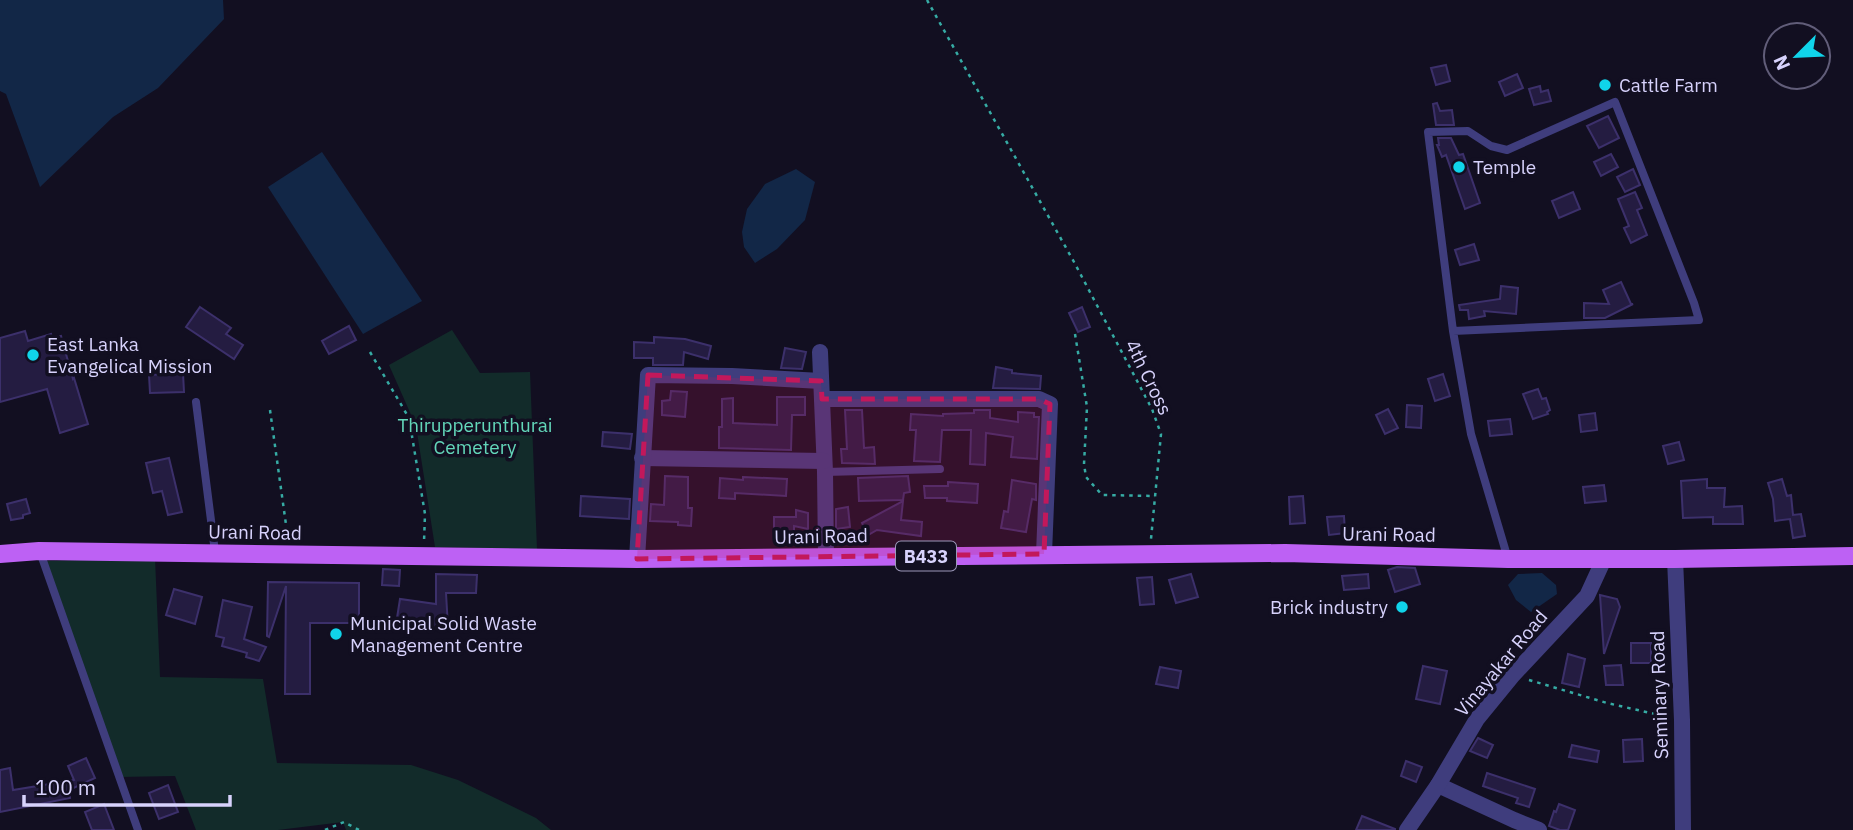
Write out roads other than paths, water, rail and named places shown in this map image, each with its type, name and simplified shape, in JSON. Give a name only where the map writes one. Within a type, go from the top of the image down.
[{"type":"main road","name":"Urani Road","points":[[0,554],[39,551],[215,552],[637,559],[1284,553],[1508,559],[1853,556]]},
{"type":"street","points":[[820,352],[826,557]]},
{"type":"street","points":[[637,559],[648,375],[821,381]]},
{"type":"street","points":[[822,399],[1039,399],[1050,404],[1044,554]]},
{"type":"street","points":[[642,458],[825,466]]},
{"type":"street","name":"Vinayakar Road","points":[[1407,830],[1477,719],[1513,675],[1587,596],[1604,559]]},
{"type":"street","name":"Seminary Road","points":[[1675,559],[1682,720],[1683,830]]},
{"type":"street","points":[[1437,785],[1539,830]]},
{"type":"lane","points":[[1453,331],[1699,320],[1615,102],[1507,150],[1491,146],[1468,131],[1428,132],[1453,331],[1471,434],[1508,559]]},
{"type":"lane","points":[[196,402],[215,552]]},
{"type":"lane","points":[[825,466],[940,469]]},
{"type":"lane","points":[[39,551],[138,830]]},
{"type":"water","points":[[0,0],[223,0],[224,19],[158,88],[113,117],[40,187],[6,94],[0,91]]},
{"type":"water","points":[[322,152],[422,301],[363,334],[268,187]]},
{"type":"water","points":[[796,169],[815,182],[805,220],[777,249],[755,263],[744,247],[742,232],[747,209],[765,184]]},
{"type":"water","points":[[1542,573],[1556,585],[1557,594],[1531,612],[1516,600],[1508,585],[1518,574]]},
{"type":"place","name":"Cattle Farm","points":[[1605,85]]},
{"type":"place","name":"Temple","points":[[1459,167]]},
{"type":"place","name":"East Lanka Evangelical Mission","points":[[33,355]]},
{"type":"place","name":"Brick industry","points":[[1402,607]]},
{"type":"place","name":"Municipal Solid Waste Management Centre","points":[[336,634]]},
{"type":"park label","name":"Thirupperunthurai Cemetery","points":[[475,436]]}]
